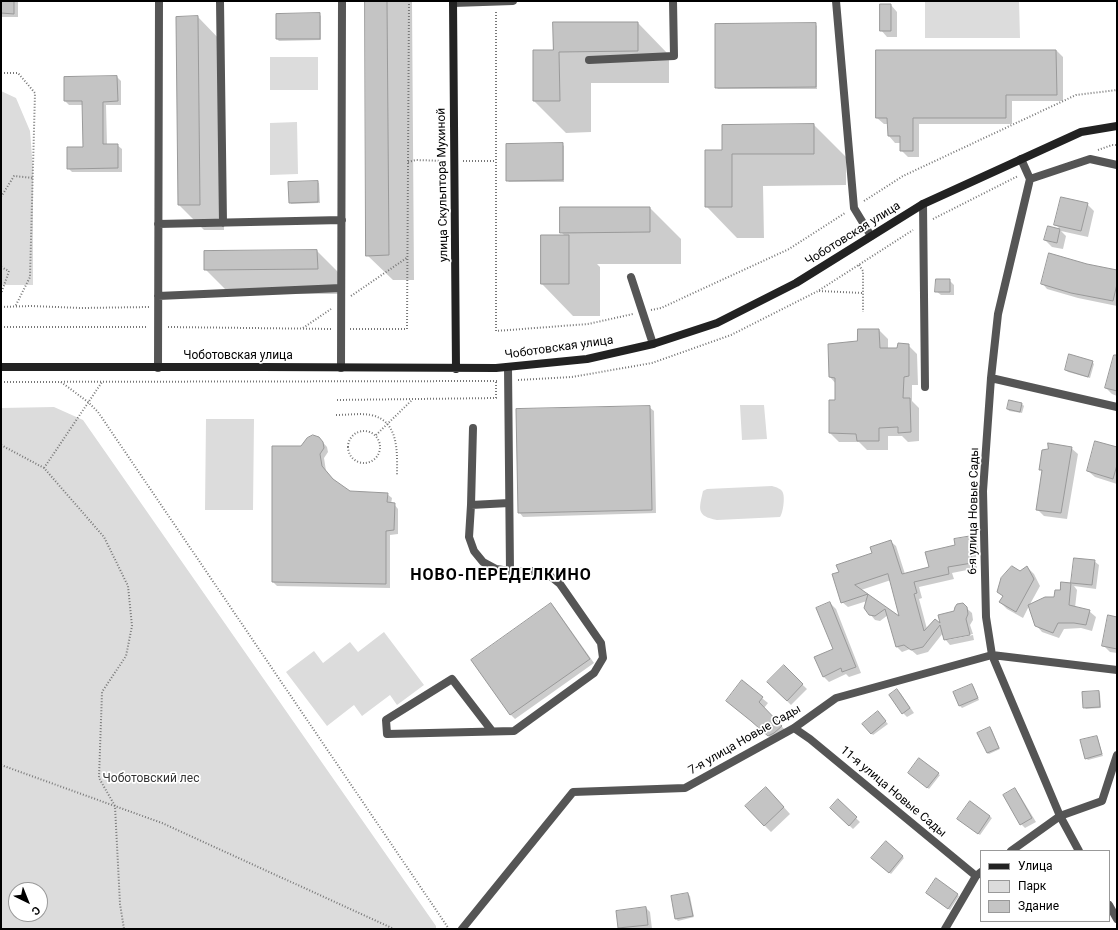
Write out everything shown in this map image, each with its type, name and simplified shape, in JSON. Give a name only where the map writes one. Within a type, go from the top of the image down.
[{"type":"main road","name":"улица Скульптора Мухиной","points":[[453,2],[456,369]]},
{"type":"main road","name":"Чоботовская улица","points":[[1,368],[496,368],[587,358],[653,344],[717,323],[796,283],[923,204],[1081,132],[1117,126]]},
{"type":"street","points":[[158,368],[159,1]]},
{"type":"street","points":[[220,1],[223,223]]},
{"type":"street","points":[[341,368],[342,1]]},
{"type":"street","points":[[453,2],[513,1]]},
{"type":"street","points":[[588,60],[674,56],[673,1]]},
{"type":"street","points":[[836,1],[854,208],[870,236]]},
{"type":"street","points":[[1021,159],[1029,175],[1090,159],[1117,165]]},
{"type":"street","name":"6-я улица Новые Сады","points":[[1029,175],[998,314],[991,378],[984,491],[986,617],[992,655],[1060,816],[1078,850]]},
{"type":"street","points":[[923,204],[925,387]]},
{"type":"street","points":[[158,224],[342,220]]},
{"type":"street","points":[[631,277],[653,344]]},
{"type":"street","points":[[158,296],[341,288]]},
{"type":"street","points":[[508,367],[510,570]]},
{"type":"street","points":[[991,378],[1117,407]]},
{"type":"street","points":[[473,428],[469,537],[474,551],[483,562],[496,569],[544,571],[560,584],[602,643],[603,658],[594,674],[514,731],[387,734],[386,720],[452,679],[492,731]]},
{"type":"street","points":[[471,505],[510,503]]},
{"type":"street","name":"7-я улица Новые Сады","points":[[462,929],[573,792],[685,788],[794,728],[836,698],[992,655],[1117,670]]},
{"type":"street","name":"11-я улица Новые Сады","points":[[794,728],[810,739],[978,874]]},
{"type":"street","points":[[1012,850],[1060,816],[1102,801],[1117,755]]},
{"type":"street","points":[[945,929],[978,874]]},
{"type":"street","points":[[1110,907],[1117,920]]},
{"type":"path","points":[[1,327],[407,329],[409,1]]},
{"type":"path","points":[[496,2],[496,331],[588,324],[661,308],[788,250],[903,176],[1076,95],[1117,90]]},
{"type":"path","points":[[1,73],[18,73],[35,93],[30,277],[15,307]]},
{"type":"path","points":[[1098,150],[1112,145],[1117,145]]},
{"type":"path","points":[[1,382],[508,381],[572,377],[652,363],[731,335],[818,291],[923,224],[1029,175]]},
{"type":"path","points":[[1,197],[14,176],[33,178]]},
{"type":"path","points":[[302,329],[408,257]]},
{"type":"path","points":[[859,265],[863,271],[864,312]]},
{"type":"path","points":[[1,267],[9,272],[1,294]]},
{"type":"path","points":[[818,291],[863,293]]},
{"type":"path","points":[[1,307],[31,306],[81,308],[158,306]]},
{"type":"path","points":[[337,400],[496,398],[496,381]]},
{"type":"path","points":[[61,382],[88,402],[102,418],[449,929]]},
{"type":"path","points":[[44,468],[102,382]]},
{"type":"path","points":[[376,435],[413,399]]},
{"type":"path","points":[[336,415],[364,414],[382,420],[390,427],[396,445],[397,476]]},
{"type":"path","points":[[360,431],[369,431],[376,435],[380,443],[380,451],[375,458],[368,462],[359,462],[352,458],[348,450],[349,442],[353,435],[360,431]]},
{"type":"path","points":[[1,445],[44,468],[104,537],[128,586],[132,626],[126,656],[102,692],[98,778],[115,806],[120,904],[124,929]]},
{"type":"path","points":[[1,765],[162,823],[394,929]]},
{"type":"green space","points":[[925,1],[1019,1],[1020,38],[925,38]]},
{"type":"green space","points":[[270,57],[318,57],[318,90],[270,90]]},
{"type":"green space","points":[[1,91],[16,98],[30,131],[33,169],[33,285],[1,285]]},
{"type":"green space","points":[[297,122],[298,174],[270,175],[270,123]]},
{"type":"green space","points":[[740,405],[764,405],[767,439],[742,440]]},
{"type":"green space","name":"Чоботовский лес","points":[[54,407],[83,420],[436,926],[436,929],[1,929],[1,408]]},
{"type":"green space","points":[[206,419],[254,419],[253,510],[205,510]]},
{"type":"green space","points":[[772,486],[780,489],[783,493],[784,498],[780,517],[717,520],[702,514],[700,507],[703,491],[707,489]]},
{"type":"green space","points":[[384,632],[424,685],[397,705],[390,695],[362,716],[354,705],[327,726],[286,672],[314,651],[323,663],[350,642],[358,652]]},
{"type":"building","points":[[1,1],[14,1],[14,14],[1,13]]},
{"type":"building","points":[[365,1],[387,1],[389,255],[366,256]]},
{"type":"building","points":[[880,4],[891,4],[891,31],[880,31]]},
{"type":"building","points":[[320,13],[320,39],[276,39],[276,14]]},
{"type":"building","points":[[198,16],[200,205],[178,205],[176,17]]},
{"type":"building","points":[[553,22],[638,22],[638,51],[559,52],[560,101],[533,101],[533,50],[553,50]]},
{"type":"building","points":[[816,23],[816,87],[715,88],[715,24]]},
{"type":"building","points":[[876,50],[1056,50],[1057,95],[1006,95],[1006,118],[913,118],[913,151],[900,151],[900,136],[888,136],[887,118],[876,118]]},
{"type":"building","points":[[117,76],[118,101],[103,102],[103,144],[118,144],[118,168],[67,169],[67,147],[83,147],[82,101],[64,101],[64,77]]},
{"type":"building","points":[[814,124],[814,154],[732,154],[732,207],[705,207],[705,150],[722,150],[722,125]]},
{"type":"building","points":[[563,143],[563,180],[506,181],[506,144]]},
{"type":"building","points":[[318,181],[318,202],[289,203],[288,182]]},
{"type":"building","points":[[1061,197],[1088,203],[1081,231],[1054,225]]},
{"type":"building","points":[[560,207],[650,207],[650,232],[560,233]]},
{"type":"building","points":[[1048,226],[1060,229],[1057,243],[1044,240]]},
{"type":"building","points":[[541,235],[569,235],[569,284],[541,284]]},
{"type":"building","points":[[317,250],[318,269],[204,270],[204,251]]},
{"type":"building","points":[[1049,253],[1087,264],[1117,270],[1117,284],[1113,301],[1071,293],[1041,284]]},
{"type":"building","points":[[936,279],[950,279],[950,292],[935,292]]},
{"type":"building","points":[[858,329],[879,329],[880,348],[897,348],[898,343],[909,344],[909,376],[904,377],[903,398],[910,398],[911,432],[898,433],[898,427],[879,428],[879,441],[857,441],[856,434],[829,433],[829,400],[835,400],[835,378],[829,377],[828,344],[857,341]]},
{"type":"building","points":[[1069,354],[1093,361],[1088,377],[1065,370]]},
{"type":"building","points":[[1114,355],[1117,355],[1117,391],[1105,388]]},
{"type":"building","points":[[1009,400],[1022,403],[1020,412],[1007,409]]},
{"type":"building","points":[[650,406],[652,510],[518,513],[516,409]]},
{"type":"building","points":[[313,435],[319,437],[323,442],[324,448],[320,454],[322,466],[333,479],[350,491],[388,493],[387,502],[395,503],[394,530],[386,531],[386,584],[272,582],[272,446],[301,446],[307,438]]},
{"type":"building","points":[[1095,441],[1117,447],[1117,465],[1113,479],[1087,471]]},
{"type":"building","points":[[1048,443],[1072,447],[1061,513],[1036,510],[1042,470],[1039,470],[1042,450],[1048,449]]},
{"type":"building","points":[[972,536],[974,549],[971,550],[972,563],[948,567],[949,574],[914,582],[917,593],[914,594],[924,631],[935,619],[940,623],[938,615],[954,611],[957,604],[963,603],[967,607],[968,614],[966,619],[970,635],[944,640],[940,625],[923,647],[911,650],[904,645],[896,647],[885,609],[875,616],[869,615],[864,608],[868,594],[841,603],[832,574],[839,572],[836,565],[872,553],[870,547],[891,540],[902,574],[929,567],[925,552],[955,545],[954,539]],"holes":[[[888,574],[899,616],[868,594],[855,585]]]},
{"type":"building","points":[[1074,558],[1095,560],[1092,585],[1071,583]]},
{"type":"building","points":[[1012,566],[1020,571],[1027,566],[1034,579],[1016,612],[999,602],[1003,596],[997,592],[1001,578]]},
{"type":"building","points":[[1061,582],[1071,583],[1069,605],[1090,610],[1086,625],[1058,623],[1053,633],[1035,626],[1028,605],[1045,597],[1054,597],[1055,590],[1060,590]]},
{"type":"building","points":[[830,602],[856,667],[842,672],[841,668],[823,677],[814,657],[833,649],[816,608]]},
{"type":"building","points":[[551,603],[590,659],[510,715],[471,660]]},
{"type":"building","points":[[1108,615],[1117,617],[1117,649],[1102,646]]},
{"type":"building","points":[[784,665],[803,684],[787,701],[767,682]]},
{"type":"building","points":[[742,680],[763,697],[759,702],[782,726],[774,733],[768,736],[726,701]]},
{"type":"building","points":[[972,684],[978,698],[959,706],[953,692]]},
{"type":"building","points":[[897,689],[910,708],[902,714],[889,695]]},
{"type":"building","points":[[1099,691],[1100,707],[1083,708],[1082,692]]},
{"type":"building","points":[[878,711],[886,721],[871,734],[862,724]]},
{"type":"building","points":[[990,727],[999,748],[987,753],[977,733]]},
{"type":"building","points":[[1097,736],[1102,754],[1085,759],[1080,740]]},
{"type":"building","points":[[919,758],[939,773],[927,788],[908,773]]},
{"type":"building","points":[[766,787],[784,807],[764,826],[745,806]]},
{"type":"building","points":[[1015,788],[1032,818],[1020,825],[1003,795]]},
{"type":"building","points":[[838,799],[857,817],[849,826],[830,808]]},
{"type":"building","points":[[970,801],[990,816],[978,834],[957,819]]},
{"type":"building","points":[[886,841],[903,856],[889,873],[871,858]]},
{"type":"building","points":[[936,878],[958,894],[948,909],[926,893]]},
{"type":"building","points":[[688,893],[693,916],[675,919],[671,896]]},
{"type":"building","points":[[646,907],[648,925],[618,928],[616,911]]},
{"type":"district","name":"НОВО-ПЕРЕДЕЛКИНО","points":[[501,576]]}]
